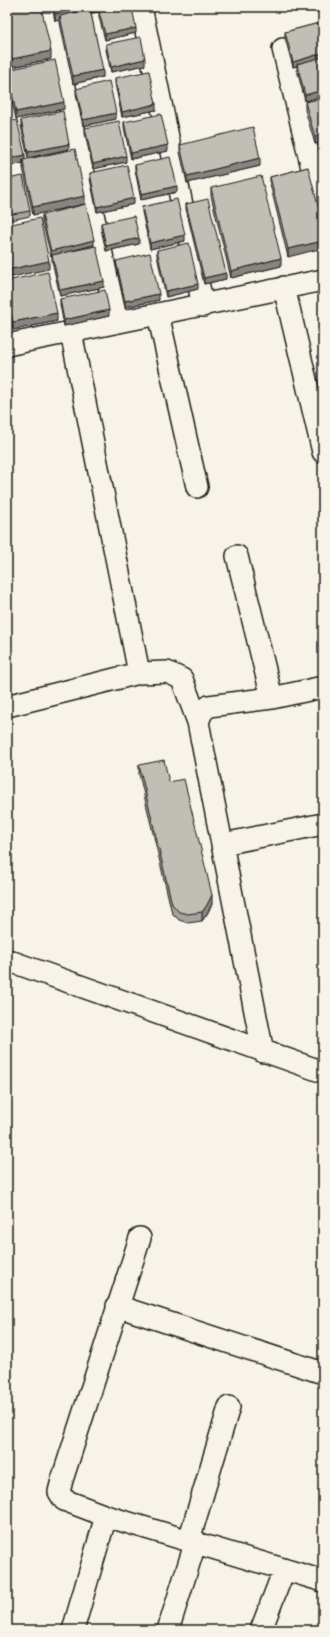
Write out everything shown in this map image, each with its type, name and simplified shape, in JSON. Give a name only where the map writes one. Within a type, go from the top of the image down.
[{"type":"street","points":[[47,7],[117,322]]},
{"type":"street","points":[[141,7],[203,306]]},
{"type":"street","points":[[283,50],[323,213]]},
{"type":"street","points":[[8,340],[71,332],[203,306],[284,287],[323,280]]},
{"type":"street","points":[[284,287],[323,452]]},
{"type":"street","points":[[158,314],[197,487]]},
{"type":"street","points":[[71,332],[139,672]]},
{"type":"street","points":[[237,556],[272,698]]},
{"type":"street","points":[[7,706],[139,672],[167,672],[182,679],[198,722],[263,1052]]},
{"type":"street","points":[[198,722],[202,712],[209,706],[272,698],[323,687]]},
{"type":"street","points":[[223,844],[323,824]]},
{"type":"street","points":[[7,960],[323,1072]]},
{"type":"street","points":[[140,1238],[117,1306],[59,1492],[64,1500],[106,1516],[192,1540],[284,1570],[323,1580]]},
{"type":"street","points":[[117,1306],[323,1373]]},
{"type":"street","points":[[168,1630],[229,1407]]},
{"type":"street","points":[[73,1630],[106,1516]]},
{"type":"street","points":[[261,1630],[284,1570]]},
{"type":"building","points":[[7,7],[41,7],[51,51],[12,59],[7,36]]},
{"type":"building","points":[[53,7],[85,7],[55,14]]},
{"type":"building","points":[[120,7],[132,7],[136,28],[105,34],[99,12]]},
{"type":"building","points":[[90,9],[103,70],[73,76],[60,16]]},
{"type":"building","points":[[323,22],[323,53],[293,62],[285,32]]},
{"type":"building","points":[[141,37],[145,59],[111,67],[106,44]]},
{"type":"building","points":[[323,57],[323,90],[305,95],[297,64]]},
{"type":"building","points":[[55,60],[64,102],[16,112],[7,70]]},
{"type":"building","points":[[149,71],[156,104],[122,112],[115,78]]},
{"type":"building","points":[[109,81],[116,113],[83,120],[76,89]]},
{"type":"building","points":[[323,98],[323,134],[315,137],[305,102]]},
{"type":"building","points":[[63,111],[69,144],[28,152],[21,120]]},
{"type":"building","points":[[161,114],[168,145],[131,153],[124,122]]},
{"type":"building","points":[[17,120],[25,155],[7,159],[7,122]]},
{"type":"building","points":[[119,121],[126,156],[93,164],[85,128]]},
{"type":"building","points":[[253,127],[260,158],[187,176],[180,145]]},
{"type":"building","points":[[323,148],[323,163],[319,149]]},
{"type":"building","points":[[75,149],[85,196],[33,207],[23,160]]},
{"type":"building","points":[[170,157],[177,186],[141,194],[135,165]]},
{"type":"building","points":[[127,165],[134,198],[97,207],[90,173]]},
{"type":"building","points":[[308,167],[323,225],[323,241],[288,249],[270,177]]},
{"type":"building","points":[[23,176],[30,211],[7,215],[7,179]]},
{"type":"building","points":[[261,176],[281,258],[231,271],[211,188]]},
{"type":"building","points":[[177,199],[185,235],[150,243],[142,207]]},
{"type":"building","points":[[208,199],[226,273],[204,278],[186,204]]},
{"type":"building","points":[[86,204],[94,240],[51,251],[42,215]]},
{"type":"building","points":[[134,216],[139,238],[106,246],[101,223]]},
{"type":"building","points":[[40,218],[49,261],[7,270],[7,225]]},
{"type":"building","points":[[189,243],[198,284],[166,291],[157,250]]},
{"type":"building","points":[[96,246],[104,281],[60,290],[52,255]]},
{"type":"building","points":[[150,253],[159,294],[125,301],[116,261]]},
{"type":"building","points":[[48,272],[57,313],[13,322],[7,294],[7,281]]},
{"type":"building","points":[[105,290],[109,310],[64,320],[60,299]]},
{"type":"building","points":[[164,760],[169,782],[184,779],[212,895],[202,912],[188,914],[179,912],[172,904],[139,765]]}]
